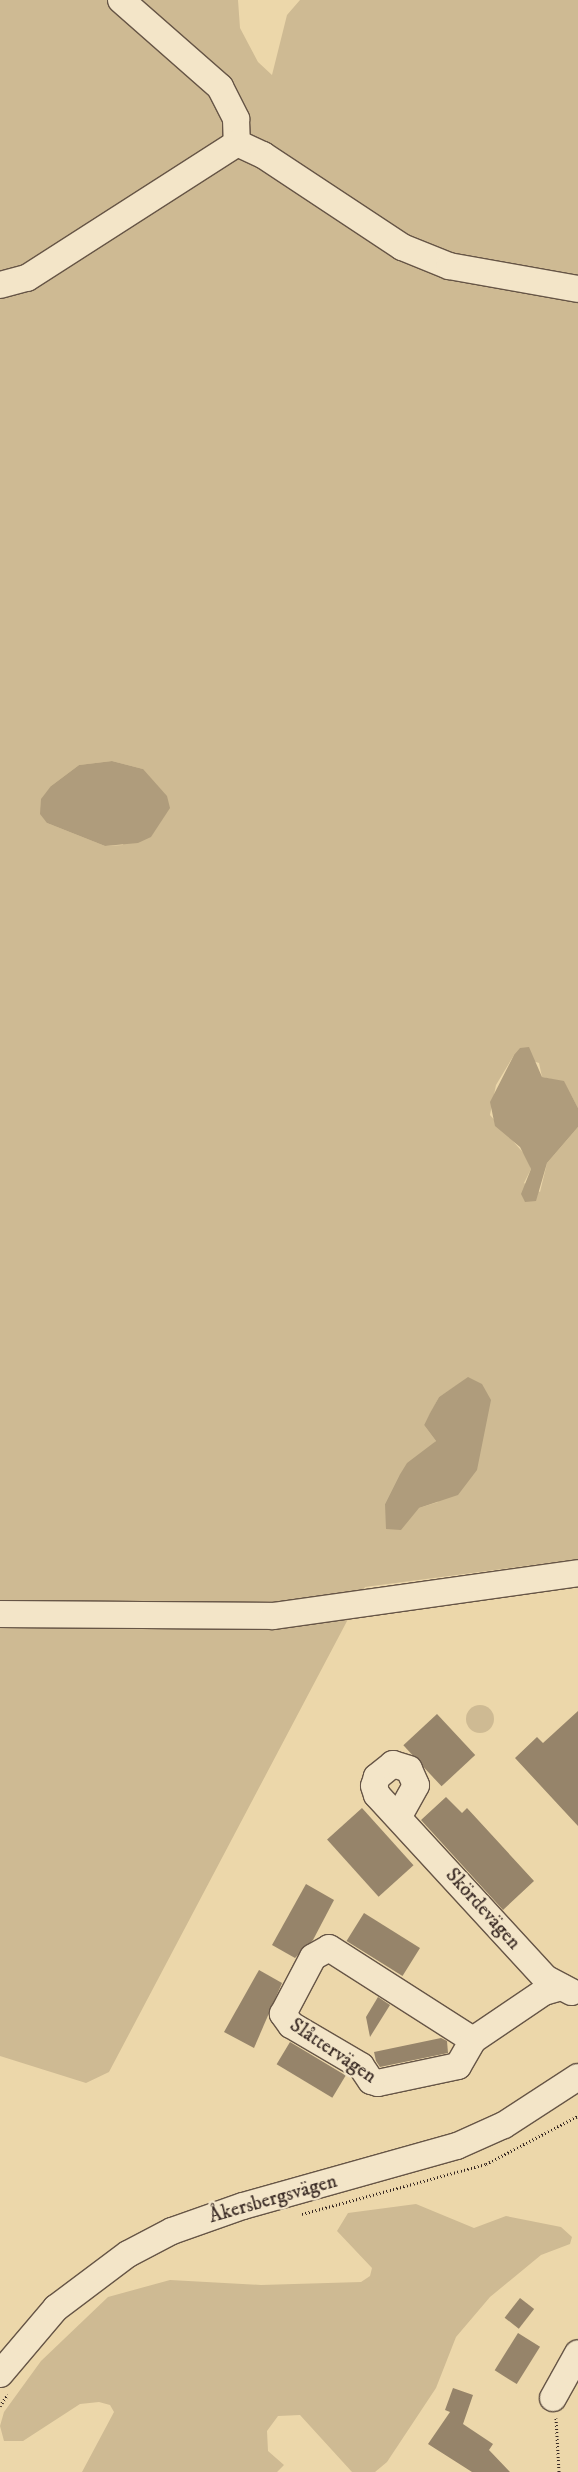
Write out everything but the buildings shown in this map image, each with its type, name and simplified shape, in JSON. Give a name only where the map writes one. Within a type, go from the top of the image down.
[{"type":"street","points":[[120,0],[220,87],[236,119],[237,143]]},
{"type":"street","points":[[0,285],[27,278],[237,143]]},
{"type":"street","points":[[237,143],[263,155],[402,247],[449,266],[578,289]]},
{"type":"street","points":[[0,1614],[273,1616],[578,1572]]},
{"type":"street","name":"Skördevägen","points":[[399,1816],[545,1978],[573,1989]]},
{"type":"street","name":"Slåttervägen","points":[[473,2040],[329,1948],[313,1957],[283,2014],[291,2025],[361,2066],[371,2081],[378,2083],[458,2066],[473,2040],[544,1992],[573,1989]]},
{"type":"street","name":"Åkersbergsvägen","points":[[5,2383],[56,2308],[128,2254],[172,2231],[243,2206],[457,2146],[504,2125],[578,2077]]},
{"type":"street","points":[[553,2398],[578,2353]]},
{"type":"path","points":[[292,2216],[486,2164],[578,2116]]},
{"type":"path","points":[[0,2406],[5,2383]]},
{"type":"path","points":[[553,2398],[559,2472]]},
{"type":"shaded area","points":[[0,0],[238,0],[240,28],[258,62],[272,75],[287,15],[300,0],[578,0],[578,1108],[564,1082],[542,1077],[539,1063],[514,1055],[496,1085],[490,1115],[527,1157],[531,1169],[524,1183],[540,1192],[547,1163],[578,1127],[578,1559],[365,1587],[109,2072],[86,2083],[0,2056]],"holes":[[[112,761],[143,769],[123,845],[105,846],[47,823],[51,786],[79,765]],[[468,1378],[438,1502],[419,1508],[385,1504],[399,1476],[436,1441],[424,1425],[439,1397]]]},
{"type":"shaded area","points":[[112,761],[143,769],[167,796],[170,808],[151,837],[138,843],[105,846],[47,823],[40,814],[41,799],[51,786],[79,765]]},
{"type":"shaded area","points":[[529,1047],[542,1077],[564,1081],[578,1108],[578,1127],[547,1163],[536,1201],[525,1202],[521,1194],[531,1169],[520,1147],[495,1126],[490,1102],[514,1055],[520,1048]]},
{"type":"shaded area","points":[[468,1377],[482,1384],[491,1400],[477,1470],[458,1495],[419,1508],[401,1530],[386,1529],[385,1504],[399,1476],[407,1463],[436,1441],[424,1425],[430,1413],[439,1397]]},
{"type":"shaded area","points":[[480,1705],[490,1709],[494,1719],[490,1729],[480,1733],[470,1729],[466,1719],[470,1709]]},
{"type":"shaded area","points":[[416,2204],[474,2228],[506,2216],[561,2227],[572,2237],[570,2244],[541,2255],[490,2297],[456,2337],[436,2388],[387,2462],[375,2472],[352,2472],[300,2415],[278,2416],[267,2431],[268,2451],[284,2465],[277,2472],[82,2472],[114,2412],[110,2405],[99,2402],[80,2404],[23,2441],[4,2441],[0,2426],[4,2412],[41,2361],[108,2297],[170,2280],[261,2285],[361,2282],[370,2276],[372,2268],[337,2231],[348,2213]]}]
